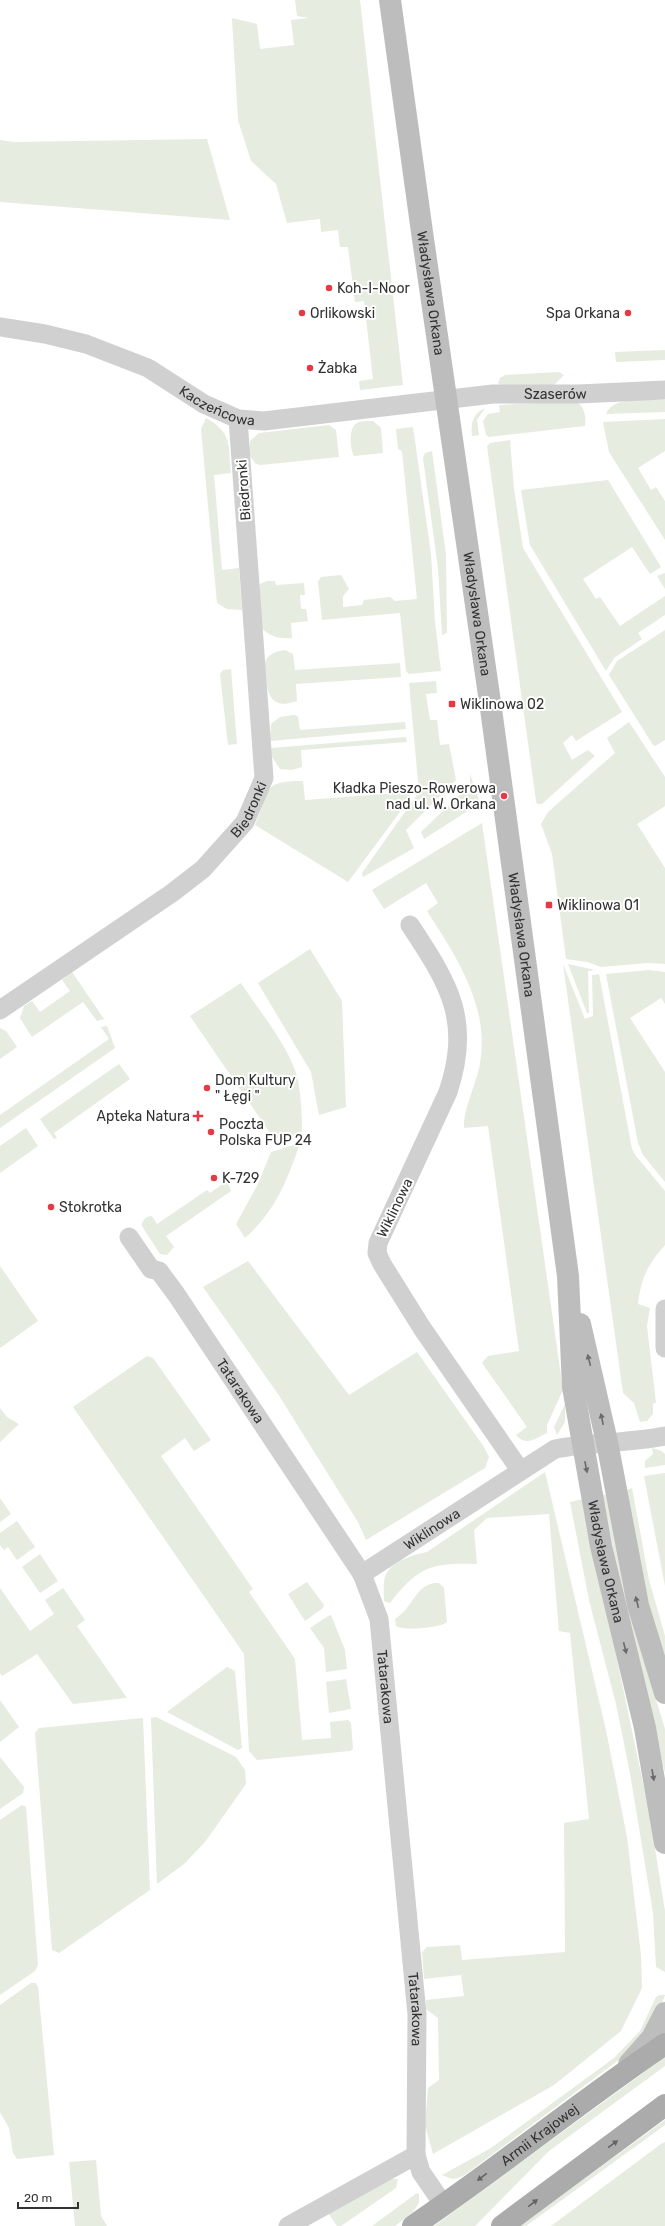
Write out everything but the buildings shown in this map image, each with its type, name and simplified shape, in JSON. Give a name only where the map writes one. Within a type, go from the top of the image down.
[{"type":"main road","name":"Armii Krajowej","points":[[413,2226],[614,2078],[665,2044]]},
{"type":"main road","points":[[502,2226],[661,2107]]},
{"type":"street","name":"Władysława Orkana","points":[[390,0],[492,716],[568,1276],[573,1387],[601,1546],[645,1728],[665,1843]]},
{"type":"street","name":"Kaczeńcowa","points":[[0,327],[45,334],[86,344],[148,368],[204,404],[238,419],[264,421],[446,400]]},
{"type":"street","name":"Szaserów","points":[[446,400],[493,394],[578,394],[665,390]]},
{"type":"street","name":"Biedronki","points":[[0,1010],[172,894],[203,869],[245,822],[264,778],[238,419]]},
{"type":"street","name":"Wiklinowa","points":[[410,925],[422,943],[452,1000],[457,1014],[458,1051],[455,1073],[448,1092],[378,1243],[377,1253],[382,1264],[422,1328],[520,1470]]},
{"type":"street","name":"Tatarakowa","points":[[129,1238],[151,1269],[159,1271],[176,1294],[362,1574],[379,1619],[417,2014],[416,2155],[420,2172],[443,2204]]},
{"type":"street","name":"Władysława Orkana","points":[[568,1276],[607,1442],[638,1605],[665,1693]]},
{"type":"street","points":[[665,1309],[665,1348]]},
{"type":"street","name":"Wiklinowa","points":[[362,1574],[520,1470],[555,1449],[582,1444],[632,1441],[665,1436]]},
{"type":"street","points":[[614,2078],[644,2048],[665,2013]]},
{"type":"street","points":[[288,2226],[416,2155]]},
{"type":"shaded area","points":[[295,0],[360,0],[403,385],[360,390],[359,381],[373,379],[364,301],[355,302],[348,247],[340,247],[338,230],[321,232],[320,219],[287,223],[276,184],[251,161],[238,120],[232,18],[257,24],[260,49],[294,45],[291,20],[309,18],[297,16]]},
{"type":"shaded area","points":[[207,139],[230,220],[0,202],[0,140],[14,142]]},
{"type":"shaded area","points":[[665,350],[665,360],[616,362],[615,352]]},
{"type":"shaded area","points":[[559,372],[564,375],[553,386],[515,388],[498,384],[500,378],[505,375]]},
{"type":"shaded area","points":[[665,400],[665,412],[606,414],[610,408],[623,401]]},
{"type":"shaded area","points":[[574,401],[583,408],[585,426],[489,437],[486,435],[483,421],[488,414],[500,412],[499,405]]},
{"type":"shaded area","points":[[485,408],[477,420],[479,435],[472,436],[473,420],[477,413]]},
{"type":"shaded area","points":[[206,418],[221,429],[228,441],[231,473],[214,475],[222,570],[239,568],[242,610],[227,609],[217,603],[201,429]]},
{"type":"shaded area","points":[[665,419],[665,451],[638,468],[651,490],[656,487],[665,501],[665,540],[609,452],[603,422]]},
{"type":"shaded area","points":[[373,421],[381,428],[383,453],[354,456],[351,439],[352,429],[357,423]]},
{"type":"shaded area","points":[[329,425],[336,430],[339,457],[261,465],[256,464],[249,455],[250,441],[259,433]]},
{"type":"shaded area","points":[[413,427],[431,554],[435,622],[441,671],[409,674],[406,671],[400,613],[322,620],[318,582],[321,577],[341,575],[349,589],[343,596],[343,607],[362,605],[364,600],[390,597],[395,601],[417,599],[402,451],[398,449],[396,429]]},
{"type":"shaded area","points":[[510,440],[514,489],[523,548],[622,712],[576,741],[572,735],[563,743],[572,760],[588,750],[595,756],[542,804],[537,804],[536,801],[487,446],[490,443]]},
{"type":"shaded area","points":[[432,451],[446,555],[447,633],[442,635],[438,568],[423,458],[425,453]]},
{"type":"shaded area","points":[[608,480],[661,567],[650,574],[632,547],[583,579],[596,599],[600,597],[620,626],[665,596],[665,615],[638,633],[642,639],[614,658],[606,671],[530,545],[521,490]]},
{"type":"shaded area","points":[[665,573],[665,589],[657,576]]},
{"type":"shaded area","points":[[267,581],[275,581],[276,585],[304,583],[305,595],[300,595],[301,609],[306,609],[308,621],[291,623],[292,638],[275,637],[261,627],[258,589],[260,584]]},
{"type":"shaded area","points":[[665,630],[665,740],[655,746],[609,675],[617,661]]},
{"type":"shaded area","points":[[285,650],[293,654],[295,670],[400,663],[401,677],[296,684],[297,701],[282,704],[273,699],[270,695],[265,666],[266,660],[272,654]]},
{"type":"shaded area","points":[[231,669],[237,744],[228,745],[220,674],[223,670]]},
{"type":"shaded area","points":[[436,681],[437,693],[426,694],[430,720],[437,720],[440,745],[449,744],[456,780],[406,830],[414,848],[363,877],[362,873],[419,792],[409,683]]},
{"type":"shaded area","points":[[294,715],[298,716],[300,730],[405,722],[406,729],[270,741],[271,724],[280,717]]},
{"type":"shaded area","points":[[629,722],[665,777],[665,806],[637,824],[665,868],[665,964],[648,963],[601,967],[587,962],[566,959],[552,854],[541,824],[548,812],[615,753],[607,738]]},
{"type":"shaded area","points":[[406,737],[407,742],[301,750],[302,767],[292,770],[280,769],[272,757],[271,748]]},
{"type":"shaded area","points":[[470,774],[480,803],[424,839],[421,832],[470,785]]},
{"type":"shaded area","points":[[303,781],[305,800],[411,792],[408,801],[348,882],[255,825],[268,790],[279,783]]},
{"type":"shaded area","points":[[482,823],[563,1390],[547,1425],[547,1433],[527,1441],[520,1439],[516,1435],[527,1427],[482,1363],[488,1356],[519,1351],[488,1126],[464,1128],[468,1104],[480,1063],[482,1042],[480,1022],[475,1002],[459,964],[427,911],[438,903],[426,883],[384,909],[372,890]]},
{"type":"shaded area","points":[[310,949],[342,1001],[346,1107],[319,1115],[311,1072],[258,983]]},
{"type":"shaded area","points":[[563,964],[585,1019],[593,1016],[592,975],[599,974],[632,1149],[665,1191],[665,1245],[646,1272],[641,1286],[638,1304],[650,1308],[647,1326],[656,1403],[653,1403],[653,1414],[647,1421],[640,1422],[634,1403],[623,1393]]},
{"type":"shaded area","points":[[568,964],[595,970],[588,971],[589,1013],[587,1013]]},
{"type":"shaded area","points":[[649,970],[665,972],[665,1004],[661,998],[630,1018],[665,1072],[665,1182],[643,1155],[638,1143],[606,974]]},
{"type":"shaded area","points":[[72,972],[104,1019],[97,1021],[83,1002],[32,1037],[20,1018],[24,1006],[32,1001],[40,1012],[70,991],[62,980]]},
{"type":"shaded area","points":[[241,983],[281,1042],[294,1068],[298,1080],[302,1132],[272,1142],[268,1130],[190,1016]]},
{"type":"shaded area","points":[[107,1026],[115,1048],[0,1128],[0,1115],[109,1039],[101,1027]]},
{"type":"shaded area","points":[[0,1028],[6,1031],[17,1047],[0,1059]]},
{"type":"shaded area","points":[[119,1064],[130,1079],[54,1133],[57,1138],[54,1139],[40,1119]]},
{"type":"shaded area","points":[[26,1128],[38,1146],[0,1173],[0,1146]]},
{"type":"shaded area","points":[[300,1143],[285,1182],[273,1206],[265,1217],[245,1238],[236,1224],[258,1184],[271,1152]]},
{"type":"shaded area","points":[[227,1181],[231,1191],[166,1236],[174,1247],[167,1255],[160,1254],[142,1226],[144,1219],[152,1216],[157,1224],[207,1190],[210,1193]]},
{"type":"shaded area","points":[[248,1261],[349,1395],[417,1352],[484,1447],[489,1457],[485,1468],[366,1540],[358,1522],[278,1394],[203,1287]]},
{"type":"shaded area","points":[[0,1266],[38,1321],[0,1348]]},
{"type":"shaded area","points":[[147,1356],[153,1358],[211,1440],[194,1451],[185,1438],[161,1456],[253,1589],[249,1592],[295,1659],[302,1740],[331,1738],[330,1722],[348,1720],[351,1723],[353,1749],[350,1751],[257,1760],[249,1751],[244,1654],[73,1407]]},
{"type":"shaded area","points":[[565,1404],[565,1422],[557,1435],[554,1427]]},
{"type":"shaded area","points":[[0,1408],[7,1417],[19,1424],[0,1442]]},
{"type":"shaded area","points":[[652,1448],[662,1451],[665,1454],[665,1465],[645,1468],[645,1461],[653,1454]]},
{"type":"shaded area","points":[[545,1472],[606,1730],[627,1837],[641,1955],[642,1988],[621,2031],[554,2085],[433,2154],[425,2125],[428,2088],[439,2080],[438,2018],[426,2009],[426,2000],[464,1996],[461,1975],[424,1979],[422,1952],[427,1947],[460,1945],[462,1960],[565,1952],[564,1823],[589,1819],[570,1633],[559,1631],[549,1514],[487,1518],[474,1530],[477,1564],[448,1564],[427,1569],[409,1581],[390,1603],[384,1601],[384,1582],[386,1574],[391,1567],[411,1556],[427,1552]]},
{"type":"shaded area","points":[[665,1473],[665,1586],[644,1476]]},
{"type":"shaded area","points":[[632,1488],[649,1580],[665,1636],[665,1656],[648,1600],[626,1490]]},
{"type":"shaded area","points":[[608,1494],[631,1619],[665,1729],[665,1773],[630,1630],[602,1495]]},
{"type":"shaded area","points":[[0,1498],[11,1514],[0,1522]]},
{"type":"shaded area","points":[[583,1499],[649,1811],[665,1911],[665,1972],[656,1967],[653,1913],[630,1773],[616,1704],[589,1600],[570,1502]]},
{"type":"shaded area","points":[[17,1521],[35,1547],[17,1560],[8,1547],[4,1550],[0,1545],[0,1533]]},
{"type":"shaded area","points":[[40,1554],[58,1581],[40,1593],[22,1567]]},
{"type":"shaded area","points":[[307,1582],[324,1605],[323,1608],[305,1621],[288,1594]]},
{"type":"shaded area","points":[[439,1583],[444,1588],[447,1622],[437,1626],[422,1628],[400,1628],[396,1626],[395,1619],[406,1610],[418,1592],[425,1586]]},
{"type":"shaded area","points":[[0,1588],[30,1631],[54,1614],[45,1600],[63,1588],[85,1620],[77,1626],[127,1698],[73,1704],[37,1654],[2,1676],[0,1673]]},
{"type":"shaded area","points":[[331,1615],[345,1650],[347,1669],[326,1672],[324,1648],[310,1628]]},
{"type":"shaded area","points":[[227,1667],[235,1671],[242,1748],[238,1750],[167,1712]]},
{"type":"shaded area","points":[[346,1679],[351,1709],[329,1713],[326,1682]]},
{"type":"shaded area","points":[[0,1700],[19,1727],[0,1742]]},
{"type":"shaded area","points":[[156,1717],[236,1757],[245,1770],[246,1784],[205,1842],[184,1864],[157,1884],[151,1718]]},
{"type":"shaded area","points":[[143,1718],[150,1890],[59,1953],[52,1950],[35,1733],[39,1728]]},
{"type":"shaded area","points":[[0,1757],[24,1787],[23,1793],[0,1809]]},
{"type":"shaded area","points":[[22,1805],[26,1807],[38,1965],[35,1971],[0,1995],[0,1820]]},
{"type":"shaded area","points":[[31,1983],[36,1983],[38,1987],[54,2155],[17,2159],[13,2153],[9,2128],[0,2112],[0,2005]]},
{"type":"shaded area","points":[[665,1995],[660,2008],[632,2050],[466,2174],[454,2179],[442,2175],[491,2148],[614,2058],[640,2031],[656,1997]]},
{"type":"shaded area","points":[[665,2057],[665,2066],[549,2151],[475,2226],[434,2226]]},
{"type":"shaded area","points":[[665,2120],[665,2125],[526,2226],[520,2226]]},
{"type":"shaded area","points":[[665,2142],[665,2226],[551,2226],[661,2144]]},
{"type":"shaded area","points":[[96,2160],[101,2216],[107,2226],[75,2226],[69,2162]]},
{"type":"shaded area","points":[[387,2179],[398,2179],[396,2188],[341,2226],[337,2226],[328,2213]]},
{"type":"shaded area","points":[[417,2193],[419,2194],[419,2203],[413,2212],[395,2226],[372,2226]]},
{"type":"place","name":"Koh-I-Noor","points":[[329,288]]},
{"type":"place","name":"Orlikowski","points":[[302,313]]},
{"type":"place","name":"Spa Orkana","points":[[628,313]]},
{"type":"place","name":"Żabka","points":[[310,368]]},
{"type":"place","name":"Wiklinowa 02","points":[[452,704]]},
{"type":"place","name":"Kładka Pieszo-Rowerowa nad ul. W. Orkana","points":[[504,796]]},
{"type":"place","name":"Wiklinowa 01","points":[[549,905]]},
{"type":"place","name":"Dom Kultury \" Łęgi \"","points":[[207,1088]]},
{"type":"place","name":"Apteka Natura","points":[[198,1116]]},
{"type":"place","name":"Poczta Polska FUP 24","points":[[211,1132]]},
{"type":"place","name":"K-729","points":[[214,1178]]},
{"type":"place","name":"Stokrotka","points":[[51,1207]]}]
